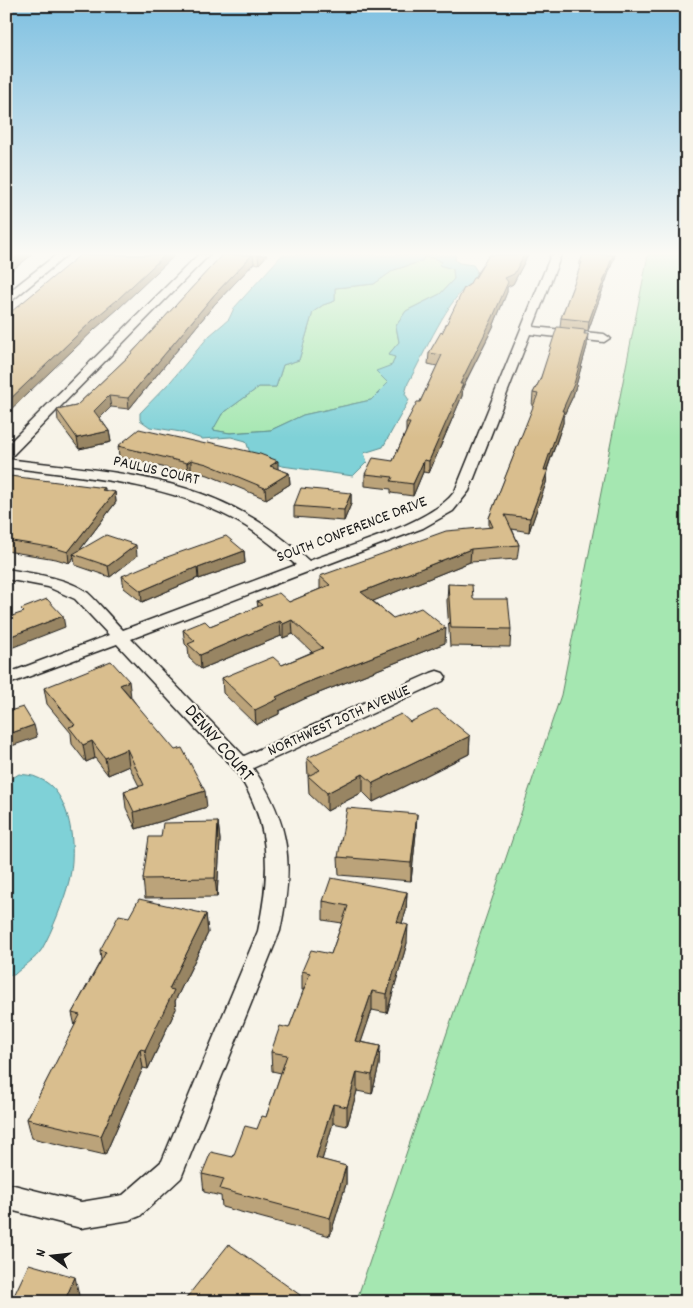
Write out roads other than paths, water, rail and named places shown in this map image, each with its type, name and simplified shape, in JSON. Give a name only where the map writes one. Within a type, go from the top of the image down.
[{"type":"street","points":[[6,454],[143,316]]},
{"type":"street","name":"SOUTH CONFERENCE DRIVE","points":[[6,680],[307,567],[430,520],[441,514],[462,492],[532,316]]},
{"type":"street","points":[[526,330],[604,338]]},
{"type":"street","name":"PAULUS COURT","points":[[6,464],[143,482],[185,493],[220,506],[258,527],[307,567]]},
{"type":"street","name":"DENNY COURT","points":[[6,574],[50,582],[67,588],[81,596],[241,765],[260,796],[273,830],[278,868],[277,889],[269,931],[172,1169],[130,1207],[81,1215],[6,1196]]},
{"type":"street","name":"NORTHWEST 20TH AVENUE","points":[[241,765],[437,677]]},
{"type":"water","points":[[230,316],[312,316],[299,360],[283,365],[276,387],[259,387],[222,414],[213,430],[230,433],[271,430],[303,415],[371,400],[388,383],[376,371],[392,365],[395,357],[388,355],[399,342],[396,326],[403,316],[444,316],[408,383],[405,394],[409,400],[383,447],[364,453],[367,462],[353,476],[282,466],[251,456],[246,441],[231,437],[202,439],[181,432],[150,427],[140,420],[140,413],[171,381],[209,336]]},
{"type":"water","points":[[19,774],[38,778],[49,785],[58,795],[65,808],[69,822],[72,854],[67,889],[54,925],[42,949],[33,960],[14,975],[6,975],[6,782]]}]
